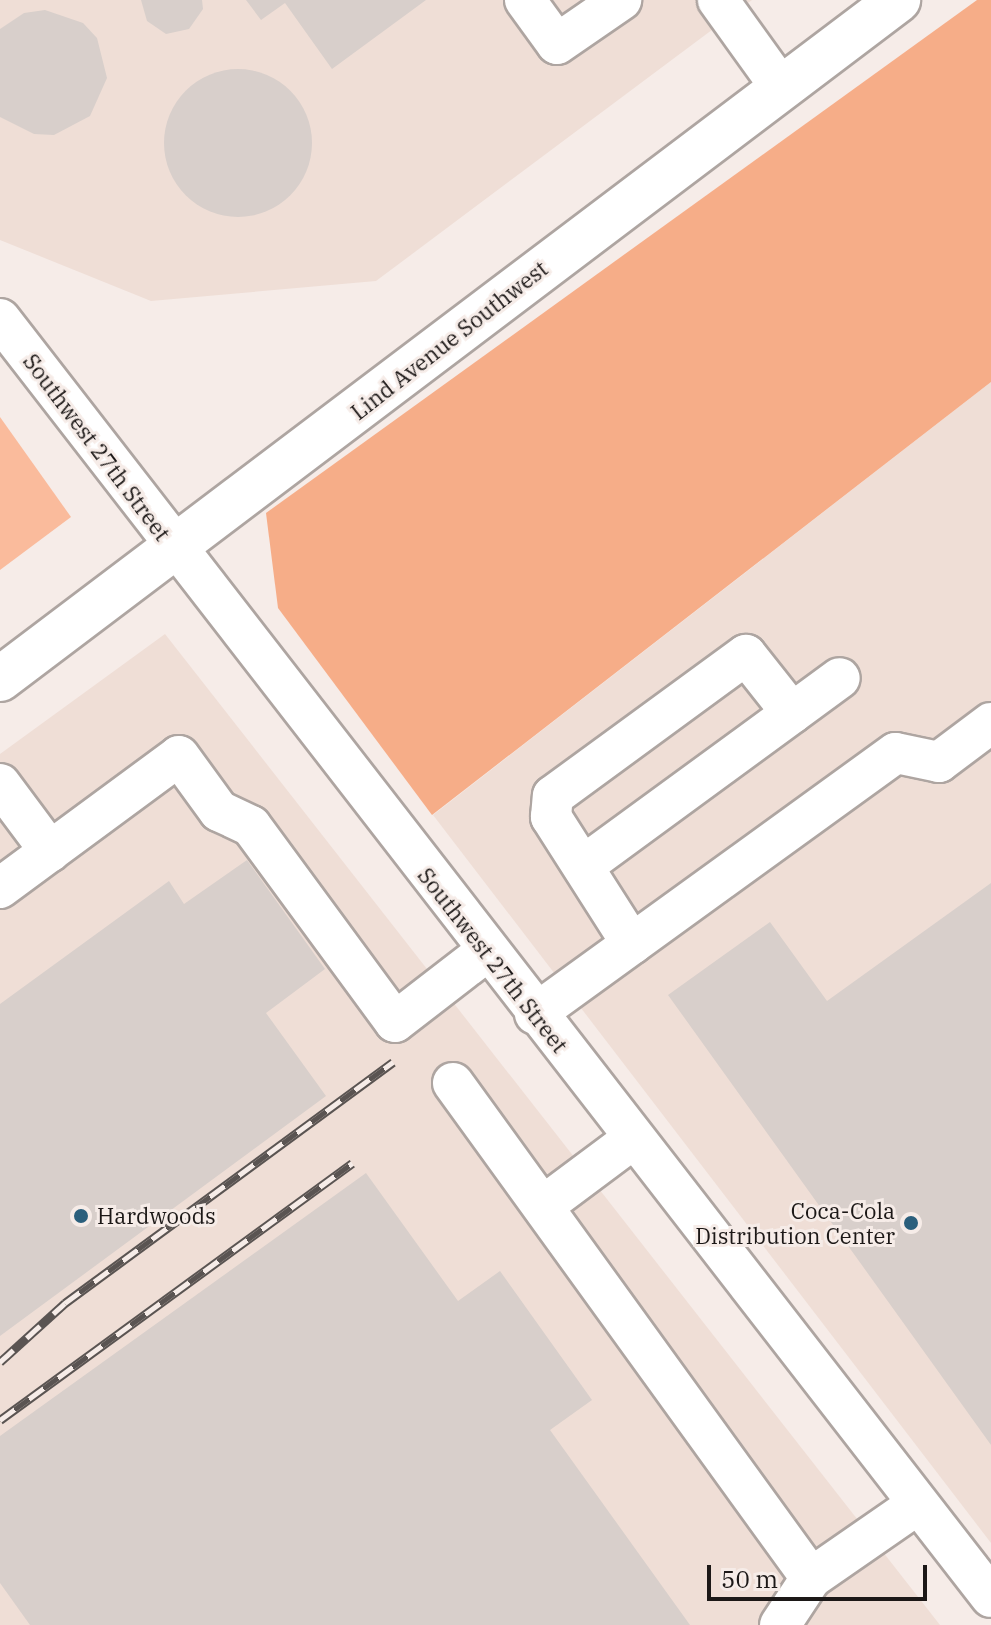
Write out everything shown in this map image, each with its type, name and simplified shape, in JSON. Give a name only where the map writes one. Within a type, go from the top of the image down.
[{"type":"main road","name":"Lind Avenue Southwest","points":[[0,679],[176,550],[779,85],[898,0]]},
{"type":"street","points":[[525,0],[557,44],[621,0]]},
{"type":"street","points":[[718,0],[779,85]]},
{"type":"street","name":"Southwest 27th Street","points":[[0,319],[535,1014],[991,1597]]},
{"type":"street","points":[[632,944],[551,817],[553,796],[746,655],[792,713]]},
{"type":"street","points":[[583,866],[840,678]]},
{"type":"street","points":[[535,1014],[896,753],[939,762],[991,723]]},
{"type":"street","points":[[0,888],[179,756],[219,811],[251,826],[395,1022],[487,951]]},
{"type":"street","points":[[0,784],[50,851]]},
{"type":"street","points":[[453,1083],[811,1578]]},
{"type":"street","points":[[543,1206],[633,1139]]},
{"type":"street","points":[[780,1625],[811,1578],[918,1504]]},
{"type":"shaded area","points":[[0,0],[752,0],[376,281],[151,301],[0,240]]},
{"type":"shaded area","points":[[977,0],[991,0],[991,382],[432,815],[278,608],[266,513]]},
{"type":"shaded area","points":[[991,382],[991,1543],[433,815]]},
{"type":"shaded area","points":[[0,417],[71,517],[0,570]]},
{"type":"shaded area","points":[[165,634],[940,1625],[0,1625],[0,754]]},
{"type":"building","points":[[141,0],[202,0],[203,9],[189,29],[166,34],[147,21]]},
{"type":"building","points":[[246,0],[426,0],[332,69],[285,3],[261,20]]},
{"type":"building","points":[[45,10],[83,23],[97,38],[107,78],[90,116],[54,135],[34,134],[0,117],[0,29],[24,13]]},
{"type":"building","points":[[238,69],[266,75],[290,91],[306,115],[312,143],[306,171],[290,195],[266,211],[238,217],[210,211],[186,195],[170,171],[164,143],[170,115],[186,91],[210,75]]},
{"type":"building","name":"Hardwoods","points":[[247,860],[325,969],[266,1013],[326,1096],[0,1336],[0,1004],[169,881],[184,904]]},
{"type":"building","name":"Coca-Cola Distribution Center","points":[[991,883],[991,1445],[668,995],[770,922],[827,1001]]},
{"type":"building","points":[[366,1173],[458,1301],[500,1271],[592,1400],[550,1430],[690,1625],[30,1625],[0,1583],[0,1436]]},
{"type":"railway","points":[[0,1362],[65,1303],[393,1062]]},
{"type":"railway","points":[[0,1420],[352,1163]]},
{"type":"place","name":"Hardwoods","points":[[81,1216]]},
{"type":"place","name":"Coca-Cola Distribution Center","points":[[911,1223]]}]
